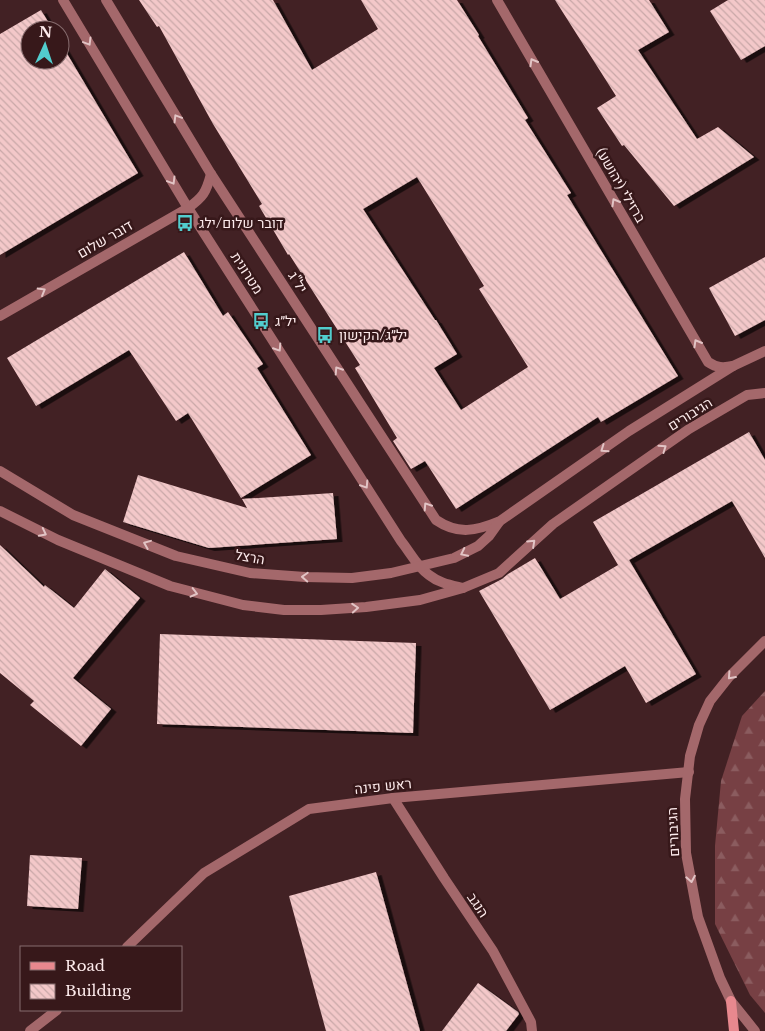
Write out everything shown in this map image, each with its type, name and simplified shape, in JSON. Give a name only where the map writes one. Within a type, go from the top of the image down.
[{"type":"main road","points":[[730,1001],[734,1031]]},
{"type":"street","name":"מטרונית","points":[[63,0],[188,208],[401,541],[429,575],[444,583],[462,588]]},
{"type":"street","name":"יל\"ג","points":[[106,0],[211,174],[436,520],[444,525],[469,530],[478,529],[500,521]]},
{"type":"street","name":"ברזילי (יהושע)","points":[[497,0],[708,362],[723,368],[733,366]]},
{"type":"street","name":"דובר שלום","points":[[0,316],[188,208],[200,199],[207,189],[211,174]]},
{"type":"street","name":"הגיבורים","points":[[500,521],[629,431],[733,366],[765,351]]},
{"type":"street","points":[[747,395],[765,388]]},
{"type":"street","name":"הגיבורים","points":[[462,588],[499,573],[553,524],[689,429],[747,395],[765,393]]},
{"type":"street","name":"הרצל","points":[[0,471],[81,518],[176,556],[250,573],[352,578],[391,573],[454,558],[478,546],[489,536],[500,521]]},
{"type":"street","points":[[0,510],[58,540],[170,586],[243,605],[284,610],[366,607],[420,600],[462,588]]},
{"type":"street","name":"הגיבורים","points":[[755,1031],[730,1001],[698,917],[686,852],[685,799],[690,756],[699,725],[710,701],[729,677],[765,641]]},
{"type":"street","name":"ראש פינה","points":[[128,946],[204,874],[309,809],[393,798],[689,772]]},
{"type":"street","name":"הנגב","points":[[393,798],[493,951],[531,1022],[532,1031]]},
{"type":"street","points":[[30,1031],[56,1011]]},
{"type":"green space","points":[[765,691],[765,1013],[750,995],[715,924],[715,846],[721,781],[742,716]]},
{"type":"building","points":[[139,0],[273,0],[312,70],[378,29],[361,0],[457,0],[528,118],[525,120],[571,193],[567,195],[678,376],[601,422],[598,417],[456,509],[425,461],[411,469],[393,441],[397,438],[355,368],[360,365],[288,255],[259,206],[262,204],[213,124],[159,26],[157,27]],"holes":[[[417,177],[484,286],[479,289],[528,367],[461,410],[434,368],[457,354],[363,209]]]},
{"type":"building","points":[[555,0],[649,0],[669,32],[638,50],[697,139],[718,127],[754,157],[674,206],[624,145],[622,146],[597,108],[616,96]]},
{"type":"building","points":[[728,0],[765,0],[765,46],[741,60],[710,11]]},
{"type":"building","points":[[41,10],[47,20],[24,20]]},
{"type":"building","points":[[20,22],[20,70],[70,70],[70,59],[138,173],[0,255],[0,34]]},
{"type":"building","points":[[184,252],[223,316],[228,312],[263,364],[257,368],[311,455],[241,498],[188,413],[176,421],[129,350],[36,406],[7,358]]},
{"type":"building","points":[[765,257],[765,320],[735,336],[709,288]]},
{"type":"building","points":[[749,432],[765,460],[765,558],[732,501],[629,560],[696,674],[646,703],[625,666],[550,710],[479,591],[535,558],[560,599],[618,565],[593,522]]},
{"type":"building","points":[[138,475],[247,508],[242,499],[333,493],[337,539],[209,548],[123,522]]},
{"type":"building","points":[[0,545],[44,587],[45,585],[74,608],[105,569],[140,598],[73,678],[111,709],[81,746],[30,705],[34,701],[0,673]]},
{"type":"building","points":[[160,634],[416,643],[413,733],[157,724]]},
{"type":"building","points":[[30,855],[82,858],[78,909],[27,906]]},
{"type":"building","points":[[376,872],[420,1031],[326,1031],[289,896]]},
{"type":"building","points":[[478,983],[519,1014],[506,1031],[442,1031]]},
{"type":"place","name":"דובר שלום/ילג","points":[[185,223]]},
{"type":"place","name":"יל״ג","points":[[261,321]]},
{"type":"place","name":"יל״ג/הקישון","points":[[325,335]]}]
